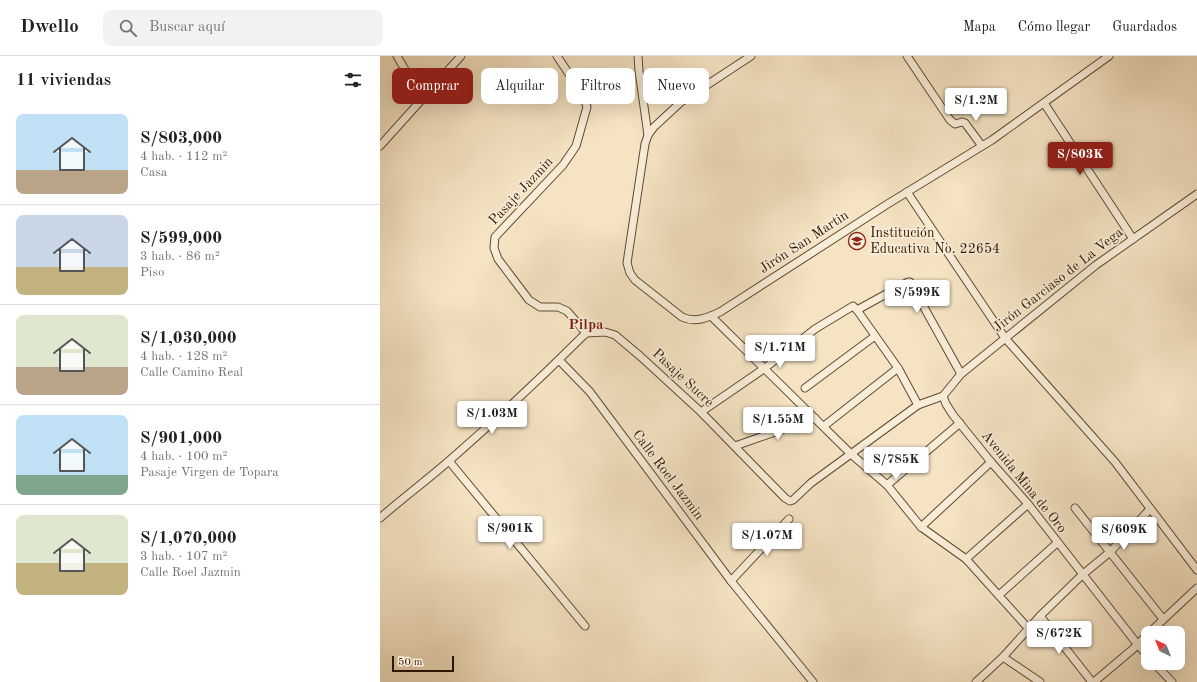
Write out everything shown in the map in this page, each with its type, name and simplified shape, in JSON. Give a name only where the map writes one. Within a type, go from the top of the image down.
[{"type":"street","points":[[397,56],[404,68]]},
{"type":"street","points":[[450,68],[461,56]]},
{"type":"street","name":"Pasaje Jazmin","points":[[557,56],[583,95],[587,107],[576,146],[563,165],[495,237],[494,248],[498,259],[529,300],[540,307],[558,307],[566,311],[586,333]]},
{"type":"street","points":[[638,56],[648,135]]},
{"type":"street","points":[[648,135],[654,127],[681,102],[751,56]]},
{"type":"street","points":[[907,56],[950,120],[954,123],[965,123],[982,146]]},
{"type":"street","name":"Jirón San Martin","points":[[648,135],[645,144],[626,263],[635,280],[682,317],[689,320],[700,320],[720,312],[907,192],[982,146],[1109,56]]},
{"type":"street","points":[[1044,103],[1133,239]]},
{"type":"street","points":[[380,146],[418,104]]},
{"type":"street","points":[[907,192],[1006,338],[1115,462],[1197,570]]},
{"type":"street","name":"Jirón Garciaso de La Vega","points":[[943,396],[961,374],[1096,265],[1197,194]]},
{"type":"street","points":[[857,310],[910,282],[961,374]]},
{"type":"street","points":[[701,412],[765,368],[815,329],[853,306],[898,368],[918,405]]},
{"type":"street","points":[[711,316],[851,454],[887,485],[921,527],[966,559],[1028,628]]},
{"type":"street","name":"Pasaje Sucre","points":[[586,333],[605,332],[615,335],[701,412],[785,498],[790,501],[811,483],[918,405],[943,396]]},
{"type":"street","points":[[380,518],[449,461],[525,392],[586,333]]},
{"type":"street","points":[[805,388],[875,336]]},
{"type":"street","name":"Calle Roel Jazmin","points":[[559,360],[590,392],[731,581],[813,682]]},
{"type":"street","points":[[824,426],[898,368]]},
{"type":"street","name":"Avenida Mina de Oro","points":[[943,396],[946,404],[960,423],[991,462],[1028,504],[1082,575],[1141,648]]},
{"type":"street","points":[[735,446],[815,418]]},
{"type":"street","points":[[887,485],[960,423]]},
{"type":"street","points":[[449,461],[586,626]]},
{"type":"street","points":[[921,527],[991,462]]},
{"type":"street","points":[[966,559],[1028,504]]},
{"type":"street","points":[[1075,508],[1163,619]]},
{"type":"street","points":[[976,682],[1003,657],[1028,628],[1082,575],[1110,552],[1150,509]]},
{"type":"street","points":[[731,581],[789,519]]},
{"type":"street","points":[[999,595],[1057,543]]},
{"type":"street","points":[[1156,626],[1197,588]]},
{"type":"street","points":[[1040,616],[1093,682],[1141,642]]},
{"type":"street","points":[[1003,657],[1040,682]]},
{"type":"street","points":[[1161,670],[1172,682]]},
{"type":"place","name":"Institución Educativa No. 22654","points":[[857,241]]},
{"type":"district","name":"Pilpa","points":[[586,325]]}]
